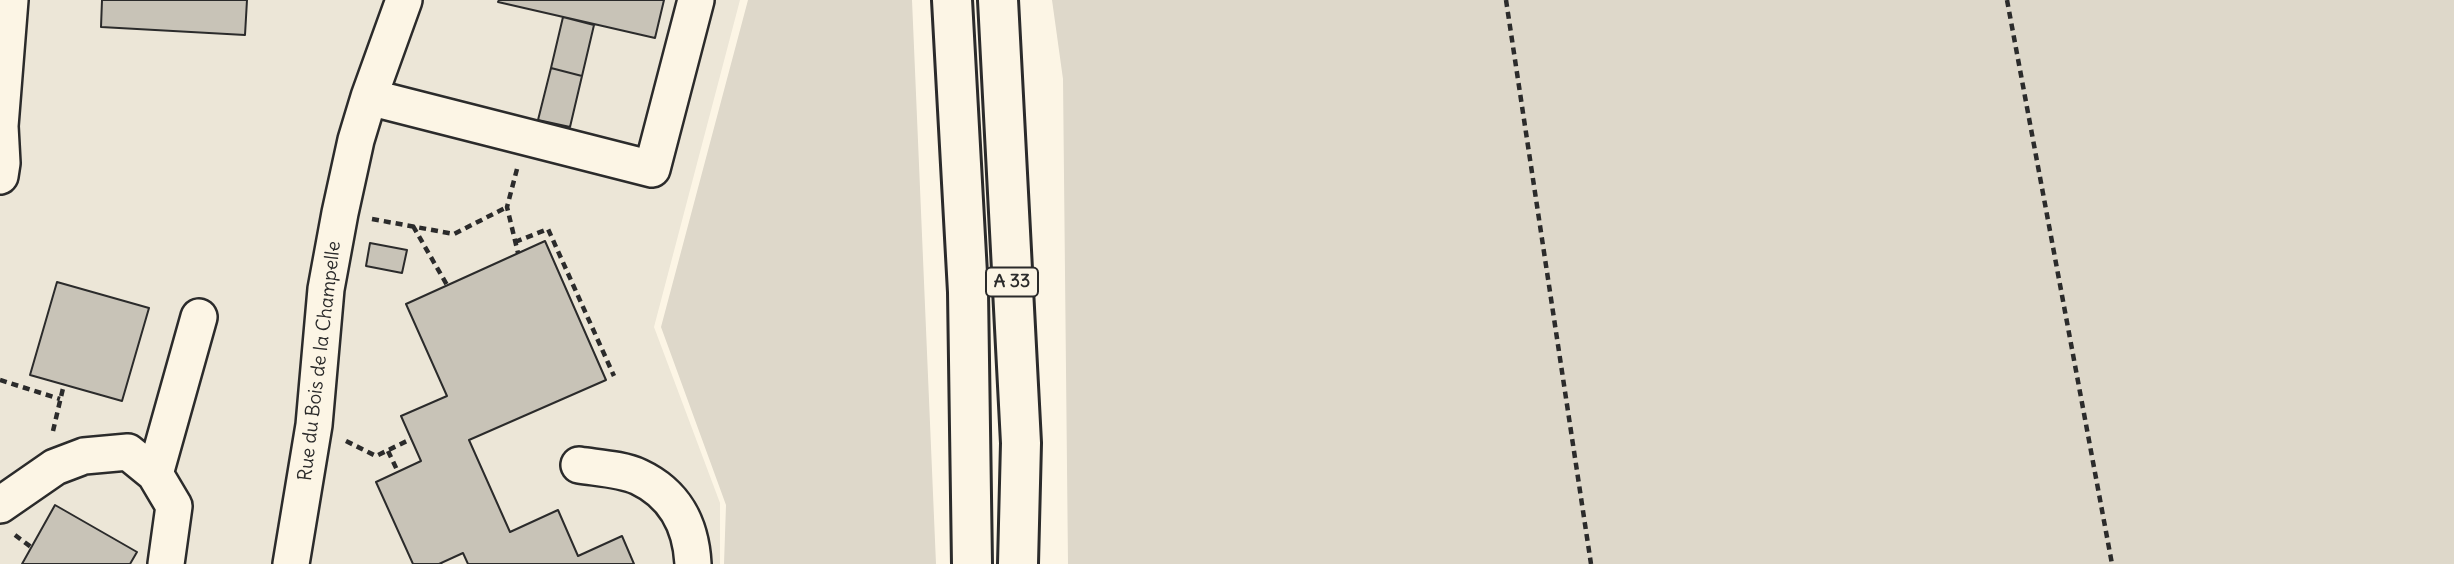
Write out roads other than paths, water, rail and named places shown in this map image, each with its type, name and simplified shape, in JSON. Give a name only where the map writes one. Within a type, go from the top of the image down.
[{"type":"highway","name":"A 33","points":[[952,0],[968,292],[972,564]]},
{"type":"highway","name":"A 33","points":[[998,0],[1020,443],[1018,564]]},
{"type":"street","name":"Rue du Bois de la Champelle","points":[[291,564],[314,425],[326,289],[340,213],[369,96],[404,0]]},
{"type":"street","points":[[369,96],[652,169],[696,0]]},
{"type":"street","points":[[0,176],[7,1]]},
{"type":"street","points":[[155,474],[199,317]]},
{"type":"street","points":[[0,505],[55,467],[84,456],[128,452],[155,474],[174,506],[166,564]]},
{"type":"street","points":[[579,465],[637,476],[663,491],[681,513],[693,553],[693,564]]}]
